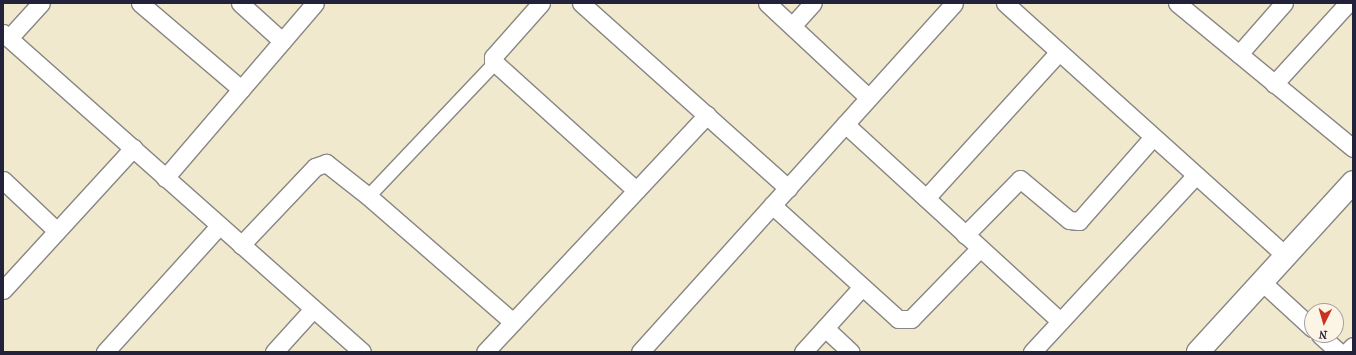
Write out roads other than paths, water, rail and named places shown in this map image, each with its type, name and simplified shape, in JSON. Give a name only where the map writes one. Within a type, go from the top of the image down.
[{"type":"street","points":[[41,3],[6,36],[362,352]]},
{"type":"street","points":[[140,3],[241,89]]},
{"type":"street","points":[[240,3],[282,41]]},
{"type":"street","points":[[165,178],[315,3]]},
{"type":"street","points":[[541,3],[493,57],[494,64],[636,190]]},
{"type":"street","points":[[581,3],[788,188]]},
{"type":"street","points":[[767,3],[869,98]]},
{"type":"street","points":[[792,26],[813,3]]},
{"type":"street","points":[[640,352],[954,3]]},
{"type":"street","points":[[1005,3],[1286,256]]},
{"type":"street","points":[[1177,3],[1353,148]]},
{"type":"street","points":[[1239,54],[1284,3]]},
{"type":"street","points":[[1274,84],[1348,3]]},
{"type":"street","points":[[926,198],[1059,52]]},
{"type":"street","points":[[368,196],[494,64]]},
{"type":"street","points":[[485,352],[707,115]]},
{"type":"street","points":[[845,124],[1060,321]]},
{"type":"street","points":[[966,235],[1020,179],[1069,220],[1079,221],[1153,137]]},
{"type":"street","points":[[3,290],[133,148]]},
{"type":"street","points":[[241,245],[320,164],[326,163],[368,196],[513,322]]},
{"type":"street","points":[[1032,352],[1196,175]]},
{"type":"street","points":[[3,180],[57,231]]},
{"type":"street","points":[[1198,352],[1353,182]]},
{"type":"street","points":[[772,206],[898,319],[911,319],[980,248]]},
{"type":"street","points":[[106,352],[219,226]]},
{"type":"street","points":[[1262,282],[1304,321]]},
{"type":"street","points":[[804,352],[862,287]]},
{"type":"street","points":[[274,352],[313,309]]},
{"type":"street","points":[[825,328],[851,352]]},
{"type":"street","points":[[1329,343],[1339,352]]},
{"type":"street","points":[[1347,352],[1353,346]]}]
